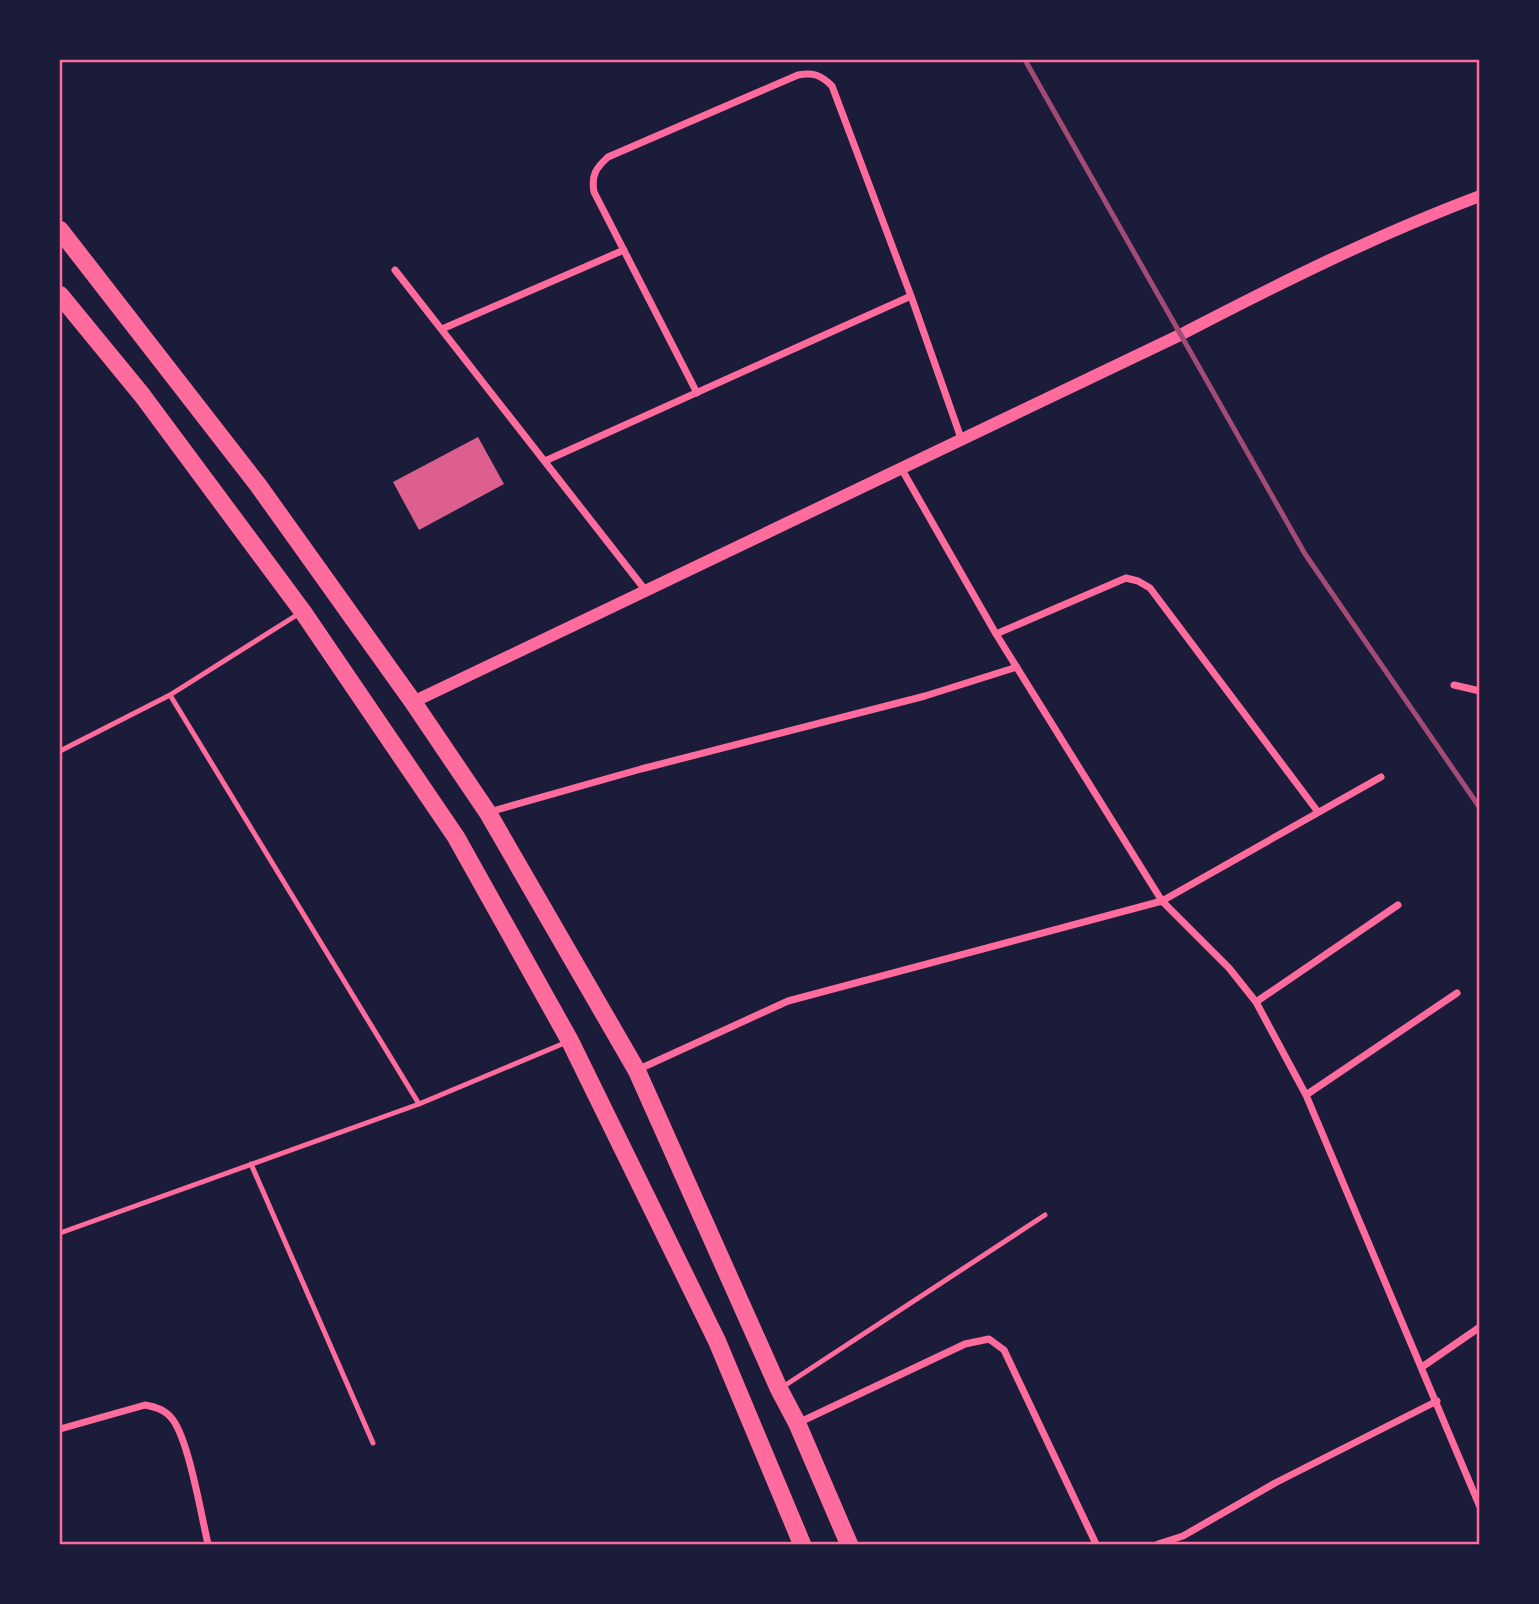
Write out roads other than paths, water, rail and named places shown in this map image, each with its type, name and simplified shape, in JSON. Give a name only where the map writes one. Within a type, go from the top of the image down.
[{"type":"main road","points":[[60,230],[258,485],[414,702],[488,813],[637,1071],[779,1390],[797,1423],[849,1545]]},
{"type":"main road","points":[[60,295],[142,395],[303,612],[456,837],[570,1041],[717,1341],[802,1545]]},
{"type":"street","points":[[697,393],[594,192],[592,177],[598,166],[608,157],[798,75],[811,72],[832,86],[961,438]]},
{"type":"street","points":[[414,702],[1180,335],[1298,274],[1414,221],[1479,196]]},
{"type":"street","points":[[442,329],[624,250]]},
{"type":"street","points":[[395,270],[646,591]]},
{"type":"street","points":[[545,461],[911,296]]},
{"type":"street","points":[[901,468],[996,635],[1162,901],[1228,968],[1256,1002],[1306,1095],[1437,1401],[1479,1507]]},
{"type":"street","points":[[996,635],[1126,578],[1138,580],[1150,588],[1318,812]]},
{"type":"street","points":[[488,813],[641,769],[925,696],[1017,667]]},
{"type":"street","points":[[1454,685],[1479,691]]},
{"type":"street","points":[[637,1071],[788,1001],[1162,901],[1381,777]]},
{"type":"street","points":[[1256,1002],[1398,905]]},
{"type":"street","points":[[1306,1095],[1457,993]]},
{"type":"street","points":[[1422,1367],[1479,1327]]},
{"type":"street","points":[[797,1423],[965,1344],[989,1339],[1004,1350],[1096,1545]]},
{"type":"street","points":[[1158,1545],[1193,1531],[1275,1483],[1437,1401]]},
{"type":"street","points":[[60,1429],[145,1405],[158,1407],[165,1412],[172,1418],[181,1434],[208,1545]]},
{"type":"lane","points":[[60,751],[170,695],[303,612]]},
{"type":"lane","points":[[170,695],[419,1104]]},
{"type":"lane","points":[[60,1233],[419,1104],[570,1041]]},
{"type":"lane","points":[[251,1164],[373,1443]]},
{"type":"lane","points":[[779,1390],[1045,1215]]},
{"type":"railway","points":[[1025,60],[1305,554],[1480,808]]}]
